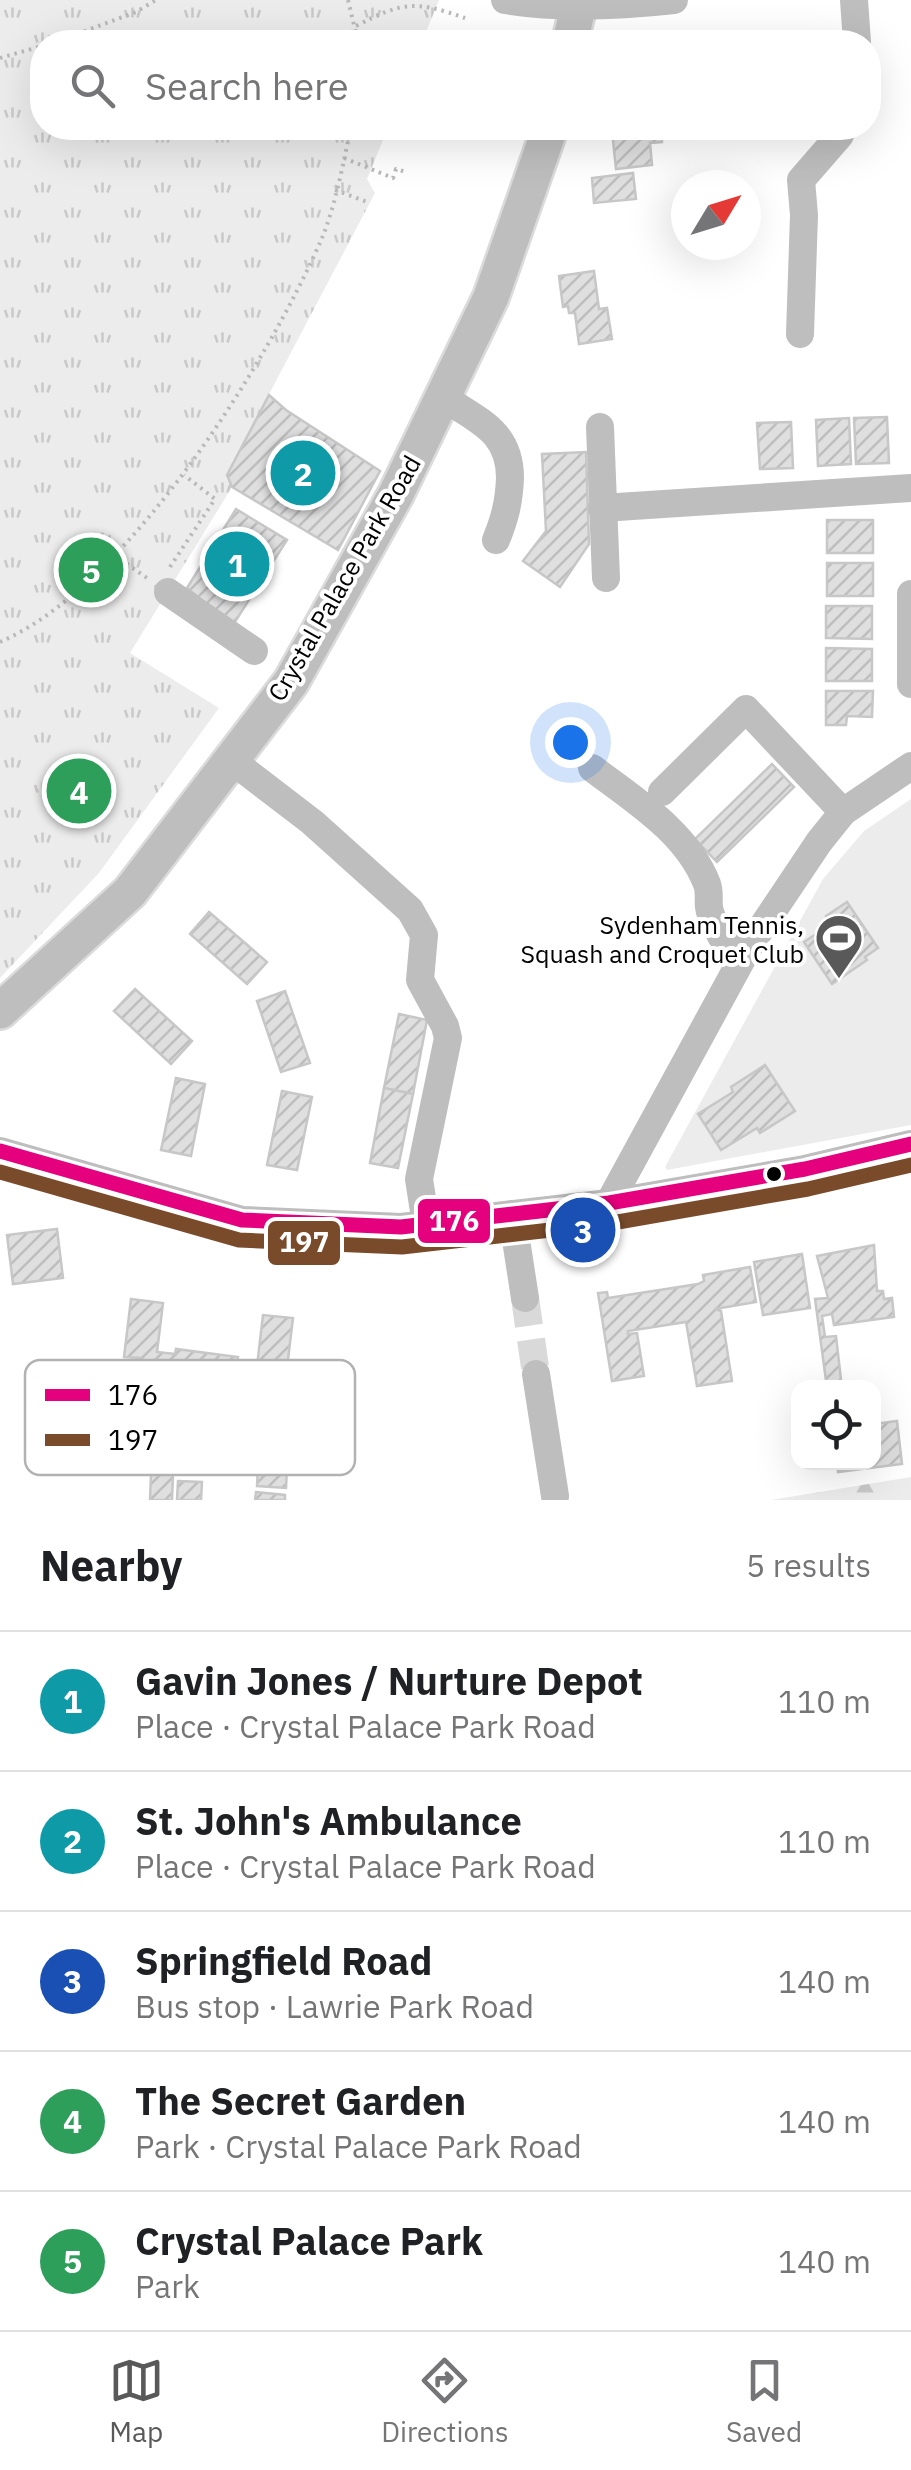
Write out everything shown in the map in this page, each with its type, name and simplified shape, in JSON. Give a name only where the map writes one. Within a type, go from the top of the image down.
[{"type":"main road","points":[[573,30],[580,2]]},
{"type":"main road","name":"Crystal Palace Park Road","points":[[0,1012],[130,892],[291,682],[396,494],[492,297],[546,140]]},
{"type":"street","points":[[505,0],[531,5],[580,2],[615,6],[674,0]]},
{"type":"street","points":[[854,0],[856,30]]},
{"type":"street","points":[[800,334],[804,215],[801,180],[836,140]]},
{"type":"street","points":[[443,397],[488,428],[510,457],[510,507],[496,540]]},
{"type":"street","points":[[600,427],[606,578]]},
{"type":"street","points":[[602,508],[911,488]]},
{"type":"street","points":[[163,588],[254,650]]},
{"type":"street","points":[[911,594],[911,684]]},
{"type":"street","points":[[662,792],[746,709],[842,812]]},
{"type":"street","points":[[231,760],[312,822],[410,910],[424,935],[420,980],[448,1038],[419,1179],[426,1224]]},
{"type":"street","points":[[609,1204],[748,948],[819,842],[842,812],[911,766]]},
{"type":"street","points":[[592,768],[676,836],[709,888],[709,910],[721,936],[748,948]]},
{"type":"street","points":[[0,1151],[242,1220],[401,1228],[609,1204],[911,1144]]},
{"type":"street","points":[[512,1214],[524,1298]]},
{"type":"street","points":[[536,1374],[556,1496]]},
{"type":"path","points":[[88,30],[156,0]]},
{"type":"path","points":[[348,0],[356,30]]},
{"type":"path","points":[[356,26],[394,6],[413,4],[436,6],[464,18]]},
{"type":"path","points":[[0,58],[30,49]]},
{"type":"path","points":[[0,642],[67,600],[114,555],[184,476],[279,327],[324,234],[348,140]]},
{"type":"path","points":[[344,158],[393,178],[396,168],[406,172]]},
{"type":"path","points":[[335,190],[370,203]]},
{"type":"path","points":[[114,555],[163,588],[215,499],[184,476]]},
{"type":"green space","points":[[0,0],[439,0],[427,30],[30,30],[30,140],[383,140],[367,179],[375,193],[227,474],[232,487],[130,653],[219,708],[99,873],[0,978]]},
{"type":"green space","name":"Sydenham Tennis, Squash and Croquet Club","points":[[911,799],[911,1125],[667,1170],[665,1167],[823,879],[864,831]]},
{"type":"green space","points":[[911,1477],[911,1500],[771,1500]]},
{"type":"building","points":[[613,140],[662,140],[650,143],[652,165],[616,169]]},
{"type":"building","points":[[633,173],[636,199],[594,203],[592,178]]},
{"type":"building","points":[[594,271],[599,309],[607,308],[612,339],[579,344],[575,313],[569,313],[568,306],[563,307],[559,276]]},
{"type":"building","points":[[269,395],[380,471],[338,550],[232,487],[227,475]]},
{"type":"building","points":[[887,417],[889,463],[856,464],[854,418]]},
{"type":"building","points":[[849,418],[851,464],[818,466],[816,420]]},
{"type":"building","points":[[791,422],[793,468],[760,469],[757,423]]},
{"type":"building","points":[[586,452],[589,544],[560,587],[523,561],[546,531],[542,454]]},
{"type":"building","points":[[236,509],[287,540],[233,625],[187,588]]},
{"type":"building","points":[[827,520],[873,520],[873,553],[827,553]]},
{"type":"building","points":[[827,563],[873,563],[873,596],[827,596]]},
{"type":"building","points":[[826,606],[872,606],[872,639],[826,638]]},
{"type":"building","points":[[826,648],[872,649],[872,681],[826,681]]},
{"type":"building","points":[[826,691],[873,691],[872,717],[847,716],[846,725],[826,725]]},
{"type":"building","points":[[772,764],[794,787],[717,862],[695,839]]},
{"type":"building","points":[[847,902],[878,948],[832,984],[804,942],[831,924],[826,916]]},
{"type":"building","points":[[209,912],[267,962],[247,984],[190,934]]},
{"type":"building","points":[[135,989],[192,1041],[171,1064],[114,1011]]},
{"type":"building","points":[[285,991],[310,1063],[281,1072],[257,1001]]},
{"type":"building","points":[[399,1014],[427,1020],[413,1094],[384,1088]]},
{"type":"building","points":[[765,1065],[795,1111],[760,1133],[757,1128],[721,1150],[698,1114]]},
{"type":"building","points":[[176,1078],[205,1084],[191,1156],[161,1150]]},
{"type":"building","points":[[384,1088],[413,1094],[398,1168],[370,1163]]},
{"type":"building","points":[[282,1091],[312,1097],[297,1170],[267,1165]]},
{"type":"building","points":[[57,1229],[63,1278],[13,1284],[7,1235]]},
{"type":"building","points":[[874,1245],[877,1291],[883,1291],[884,1299],[892,1298],[894,1317],[834,1325],[832,1314],[822,1316],[825,1337],[836,1336],[841,1380],[826,1380],[815,1299],[828,1298],[817,1256]]},
{"type":"building","points":[[802,1254],[810,1308],[763,1315],[754,1262]]},
{"type":"building","points":[[750,1267],[756,1302],[715,1309],[721,1311],[732,1381],[697,1386],[686,1322],[628,1331],[637,1333],[644,1376],[612,1381],[598,1293],[607,1292],[608,1298],[698,1284],[704,1281],[703,1275]]},
{"type":"building","points":[[131,1299],[163,1303],[157,1352],[175,1354],[176,1349],[238,1357],[141,1360],[124,1357]]},
{"type":"building","points":[[263,1315],[293,1318],[288,1360],[258,1360]]},
{"type":"building","points":[[897,1421],[902,1464],[881,1467],[881,1423]]},
{"type":"building","points":[[151,1475],[173,1475],[172,1500],[150,1500]]},
{"type":"building","points":[[258,1475],[287,1475],[286,1488],[257,1486]]},
{"type":"building","points":[[178,1481],[202,1482],[201,1500],[177,1500]]},
{"type":"building","points":[[256,1492],[285,1495],[285,1500],[255,1500]]},
{"type":"tunnel","points":[[525,1298],[536,1374]]},
{"type":"transit line","name":"176","points":[[0,1151],[242,1220],[401,1227],[609,1203],[805,1169],[911,1144]]},
{"type":"transit line","name":"197","points":[[0,1172],[239,1240],[402,1247],[612,1223],[808,1189],[911,1165]]},
{"type":"place","name":"St. John's Ambulance","points":[[303,473]]},
{"type":"place","name":"Gavin Jones / Nurture Depot","points":[[237,564]]},
{"type":"place","name":"Crystal Palace Park","points":[[91,570]]},
{"type":"place","name":"The Secret Garden","points":[[79,791]]},
{"type":"place","name":"Sydenham Tennis, Squash and Croquet Club","points":[[839,980]]},
{"type":"place","name":"Springfield Road","points":[[583,1230]]}]
